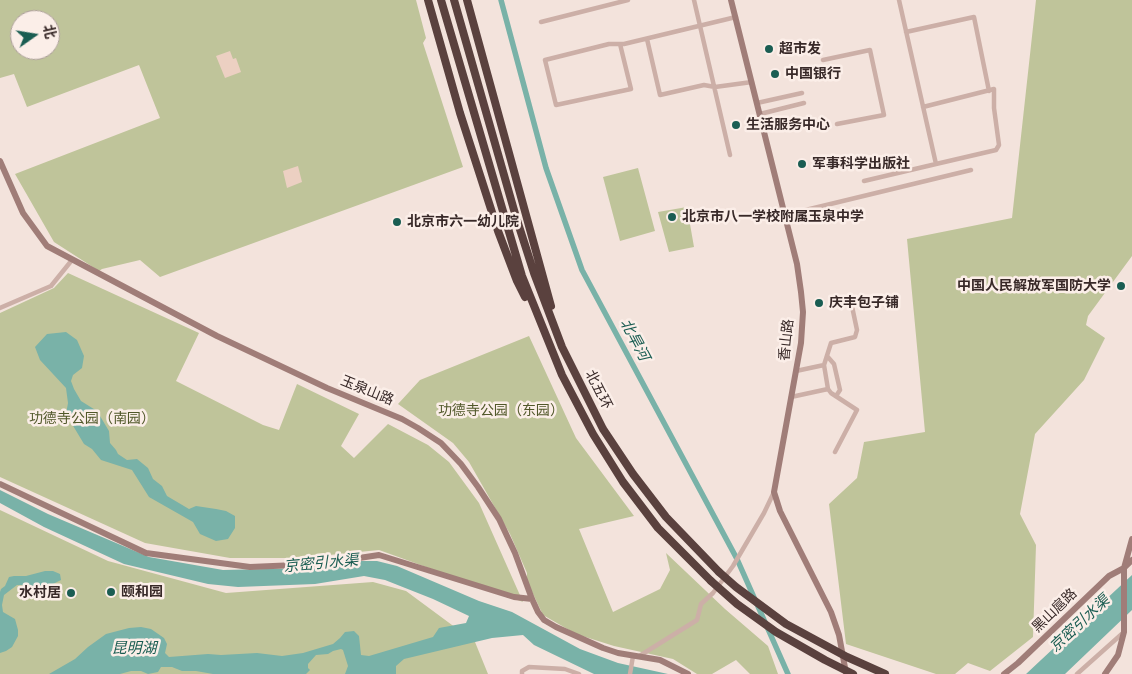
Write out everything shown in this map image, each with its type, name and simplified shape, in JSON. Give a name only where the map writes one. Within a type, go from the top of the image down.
[{"type":"highway","points":[[428,0],[460,113],[498,231],[517,281],[547,342]]},
{"type":"highway","name":"北五环","points":[[441,0],[522,276],[547,342],[593,434],[623,482],[658,528],[711,581],[737,604],[776,632],[854,674]]},
{"type":"highway","name":"北五环","points":[[454,0],[534,273],[562,347],[604,429],[633,474],[666,517],[736,587],[786,624],[847,657],[884,674]]},
{"type":"highway","points":[[467,0],[562,347]]},
{"type":"street","points":[[541,22],[628,0]]},
{"type":"street","points":[[694,0],[730,155]]},
{"type":"street","name":"香山路","points":[[731,0],[797,264],[803,312],[802,334],[774,492],[780,511],[831,612],[839,635],[847,674]]},
{"type":"street","points":[[899,0],[936,164]]},
{"type":"street","points":[[620,44],[631,89],[556,105],[545,60],[609,44],[620,44],[736,17]]},
{"type":"street","points":[[906,32],[974,17],[989,90]]},
{"type":"street","points":[[647,38],[660,95],[704,85],[715,87],[752,82]]},
{"type":"street","points":[[823,60],[870,50],[884,114],[837,124]]},
{"type":"street","points":[[864,182],[996,150],[999,145],[994,108],[994,89],[923,107]]},
{"type":"street","points":[[757,103],[802,93]]},
{"type":"street","points":[[760,114],[804,103]]},
{"type":"street","name":"玉泉山路","points":[[0,161],[23,212],[47,246],[217,336],[327,388],[386,412],[429,435],[451,453],[489,504],[511,544],[532,599],[544,620],[603,648],[633,656],[660,660],[688,674]]},
{"type":"street","points":[[784,214],[971,170]]},
{"type":"street","points":[[0,308],[51,286],[72,260]]},
{"type":"street","points":[[835,452],[858,410],[831,393],[828,389],[824,365],[830,343],[856,337],[857,330],[850,297]]},
{"type":"street","points":[[827,356],[834,364],[840,390],[836,396]]},
{"type":"street","points":[[796,371],[824,365]]},
{"type":"street","points":[[791,397],[828,389]]},
{"type":"street","points":[[0,484],[146,553],[250,567],[319,564],[379,555],[514,597],[532,599]]},
{"type":"street","points":[[641,655],[697,620],[698,608],[713,593],[733,566],[774,492]]},
{"type":"street","points":[[1105,674],[1118,656],[1124,632],[1124,568],[1132,539]]},
{"type":"street","name":"黑山扈路","points":[[1004,674],[1018,663],[1109,576],[1124,568],[1132,560]]},
{"type":"street","points":[[1077,674],[1124,632]]},
{"type":"street","points":[[630,674],[633,656]]},
{"type":"street","points":[[522,674],[522,670],[529,667],[565,669],[579,674]]},
{"type":"green space","points":[[0,0],[416,0],[426,38],[423,43],[463,167],[160,277],[140,260],[99,271],[54,242],[15,174],[160,118],[139,65],[27,107],[14,74],[0,78]]},
{"type":"green space","points":[[1036,0],[1132,0],[1132,256],[1088,316],[1086,325],[1105,338],[1084,380],[1035,434],[1020,514],[1036,545],[1033,637],[990,671],[968,663],[955,674],[936,674],[846,644],[829,504],[857,478],[864,442],[925,432],[907,239],[1012,218]]},
{"type":"green space","points":[[638,168],[655,231],[620,241],[603,177]]},
{"type":"green space","points":[[687,207],[694,247],[669,252],[658,212]]},
{"type":"green space","name":"功德寺公园（南园）","points":[[68,273],[199,333],[176,381],[263,425],[279,430],[297,384],[359,414],[341,446],[354,458],[388,424],[428,445],[449,462],[479,503],[523,602],[379,550],[299,558],[230,558],[145,543],[0,477],[0,313],[54,288]]},
{"type":"green space","name":"功德寺公园（东园）","points":[[529,336],[576,438],[634,516],[579,529],[613,612],[660,589],[670,570],[666,553],[725,609],[768,646],[778,674],[750,674],[736,660],[712,674],[697,674],[673,659],[614,646],[576,634],[543,615],[527,581],[527,573],[510,534],[469,462],[453,443],[398,404],[420,380]]},
{"type":"green space","name":"颐和园","points":[[0,510],[108,561],[226,593],[373,582],[406,591],[475,642],[488,674],[0,674]]},
{"type":"shaded area","points":[[230,51],[233,59],[236,58],[241,72],[225,78],[216,56]]},
{"type":"shaded area","points":[[298,166],[302,182],[287,188],[283,171]]},
{"type":"water","points":[[66,332],[77,340],[84,356],[82,368],[73,375],[71,381],[74,389],[81,401],[97,411],[109,431],[110,443],[118,454],[127,460],[137,459],[148,468],[153,479],[162,486],[167,496],[189,509],[196,506],[216,509],[226,511],[235,516],[235,528],[228,539],[216,541],[200,534],[193,522],[149,497],[132,470],[101,460],[92,449],[84,444],[66,414],[68,403],[66,388],[40,360],[35,347],[47,334]]},
{"type":"water","name":"昆明湖","points":[[0,490],[48,514],[149,557],[223,570],[310,568],[361,561],[377,561],[397,566],[479,601],[512,612],[580,649],[618,663],[668,674],[594,674],[534,645],[523,635],[492,638],[404,659],[396,666],[396,674],[345,674],[348,666],[341,649],[328,654],[316,655],[308,664],[310,670],[306,674],[213,674],[161,667],[158,672],[148,674],[141,671],[131,671],[120,674],[49,674],[75,659],[106,634],[129,628],[141,627],[151,629],[164,638],[167,644],[165,653],[169,657],[257,653],[282,656],[303,653],[333,644],[345,632],[354,631],[359,636],[361,655],[369,656],[433,637],[439,628],[466,623],[469,616],[385,580],[364,576],[315,584],[238,587],[208,584],[124,564],[44,527],[0,503]]},
{"type":"water","points":[[53,571],[60,574],[61,580],[39,591],[17,585],[4,595],[3,612],[15,619],[18,636],[12,647],[0,653],[1,589],[5,586],[9,577],[26,576]]},
{"type":"water","name":"京密引水渠","points":[[1132,575],[1132,610],[1065,674],[1026,674]]},
{"type":"waterway","name":"北旱河","points":[[501,0],[546,168],[582,270],[737,559],[788,674]]},
{"type":"place","name":"超市发","points":[[769,49]]},
{"type":"place","name":"中国银行","points":[[775,74]]},
{"type":"place","name":"生活服务中心","points":[[736,125]]},
{"type":"place","name":"军事科学出版社","points":[[802,164]]},
{"type":"place","name":"北京市八一学校附属玉泉中学","points":[[672,217]]},
{"type":"place","name":"北京市六一幼儿院","points":[[397,222]]},
{"type":"place","name":"中国人民解放军国防大学","points":[[1121,286]]},
{"type":"place","name":"庆丰包子铺","points":[[819,303]]},
{"type":"place","name":"颐和园","points":[[111,592]]},
{"type":"place","name":"水村居","points":[[71,593]]}]
